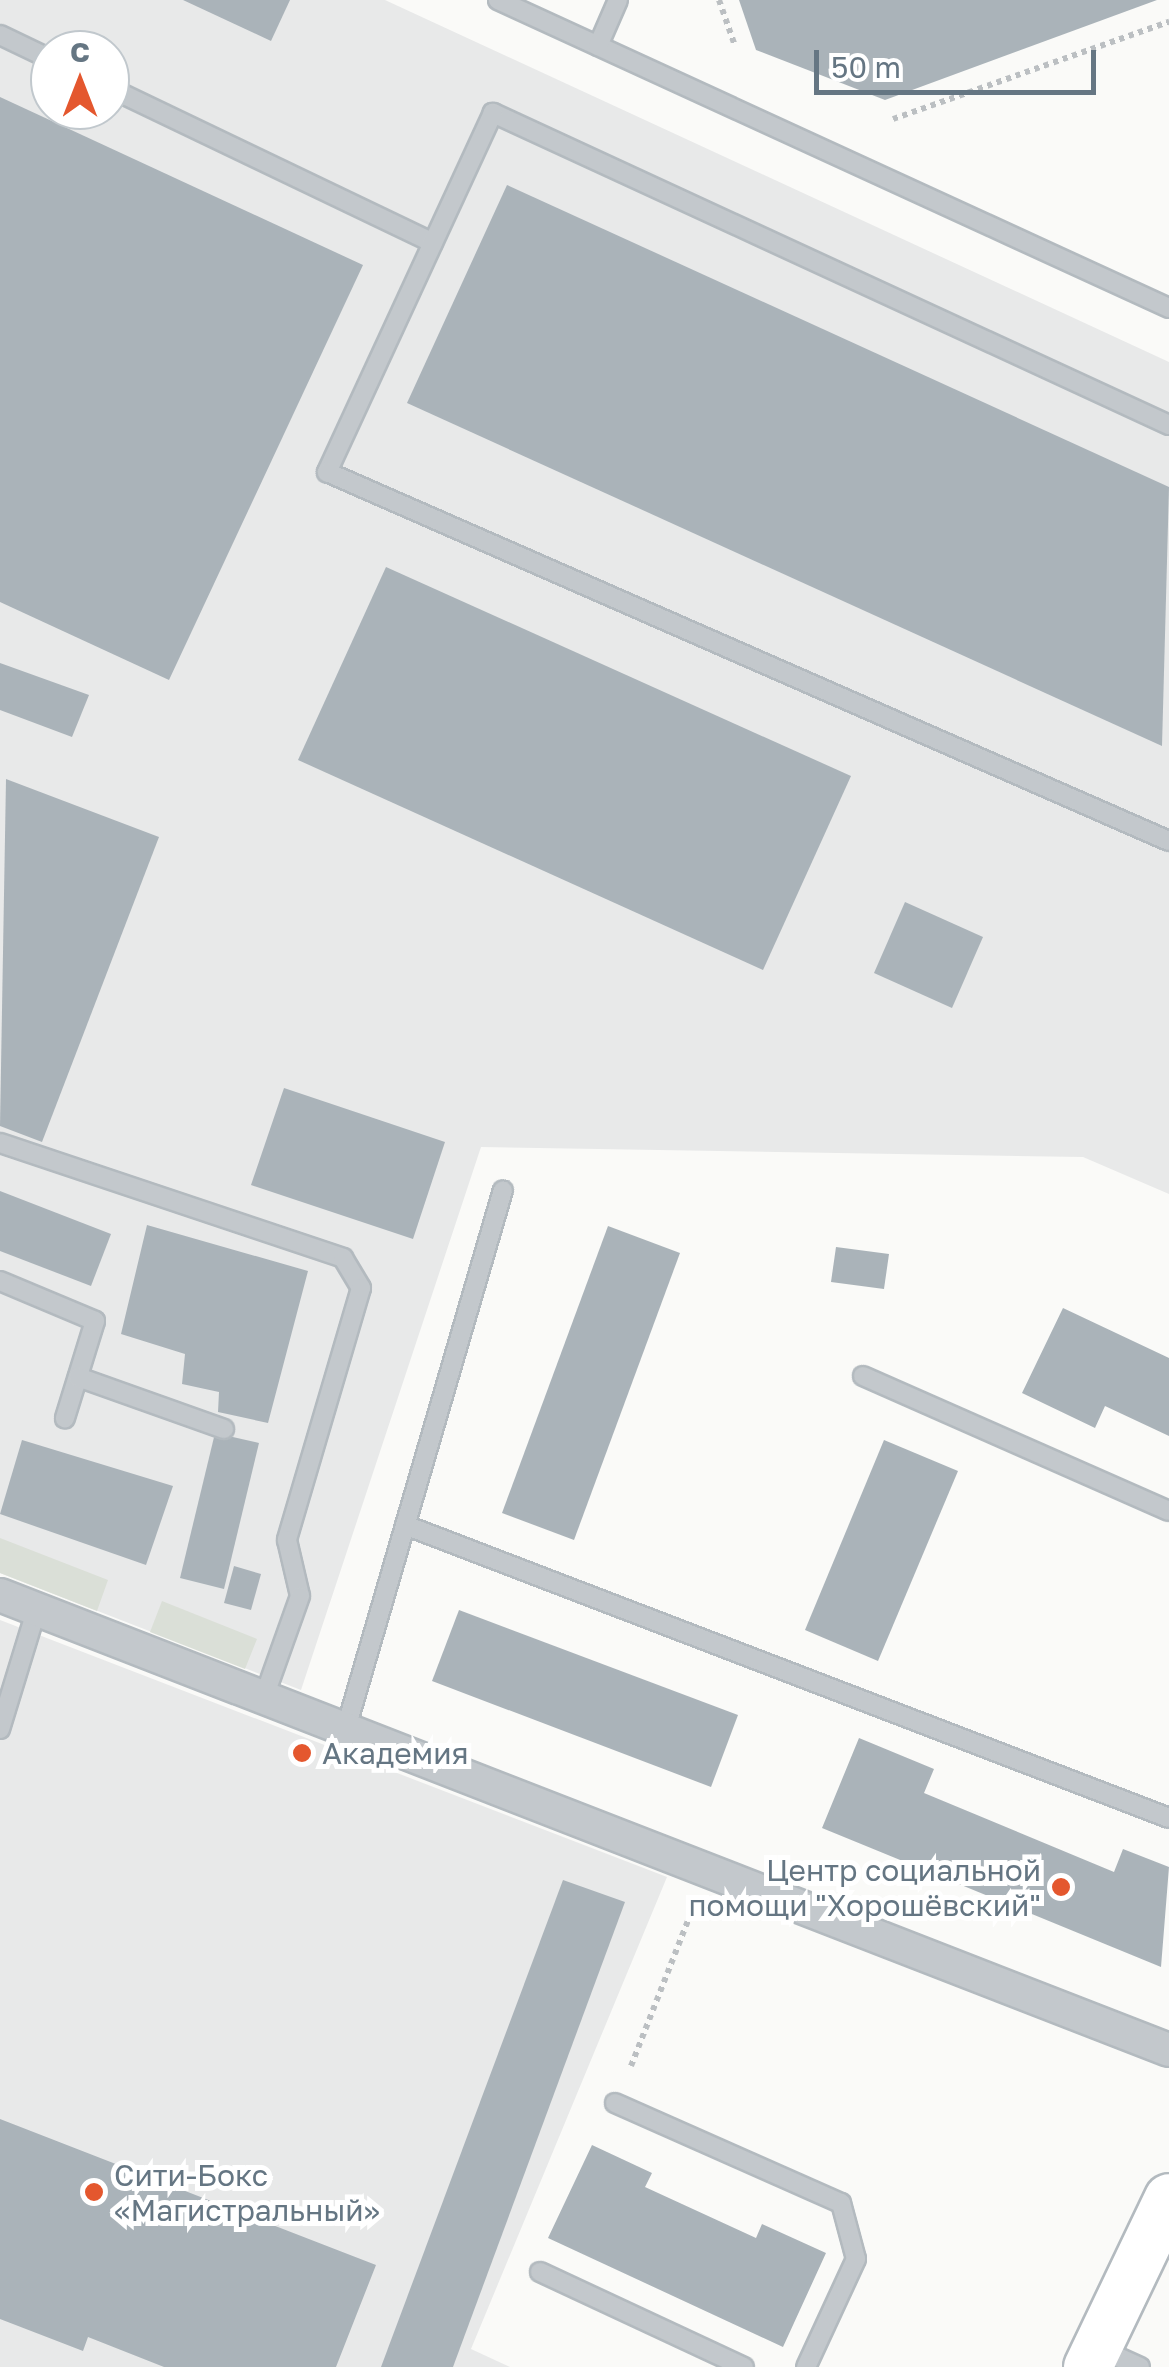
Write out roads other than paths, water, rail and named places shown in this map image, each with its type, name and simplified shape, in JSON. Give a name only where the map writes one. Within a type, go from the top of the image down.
[{"type":"street","points":[[0,1594],[1169,2050]]},
{"type":"street","points":[[1092,2357],[1169,2198]]},
{"type":"lane","points":[[498,0],[1169,308]]},
{"type":"lane","points":[[598,46],[618,0]]},
{"type":"lane","points":[[0,35],[30,49]]},
{"type":"lane","points":[[130,98],[433,243]]},
{"type":"lane","points":[[1169,425],[493,113],[327,472],[1169,841]]},
{"type":"lane","points":[[0,1143],[343,1258],[361,1288],[286,1540],[300,1596],[264,1697]]},
{"type":"lane","points":[[346,1728],[502,1190]]},
{"type":"lane","points":[[0,1282],[95,1321],[65,1418]]},
{"type":"lane","points":[[78,1376],[224,1429]]},
{"type":"lane","points":[[863,1376],[1169,1511]]},
{"type":"lane","points":[[405,1525],[1169,1818]]},
{"type":"lane","points":[[0,1729],[38,1608]]},
{"type":"lane","points":[[615,2102],[841,2203],[856,2258],[806,2367]]},
{"type":"lane","points":[[540,2272],[744,2367]]},
{"type":"lane","points":[[1092,2357],[1140,2367]]},
{"type":"place","name":"Академия","points":[[302,1753]]},
{"type":"place","name":"Центр социальной помощи \"Хорошёвский\"","points":[[1061,1887]]},
{"type":"place","name":"Сити-Бокс «Магистральный»","points":[[94,2192]]}]
